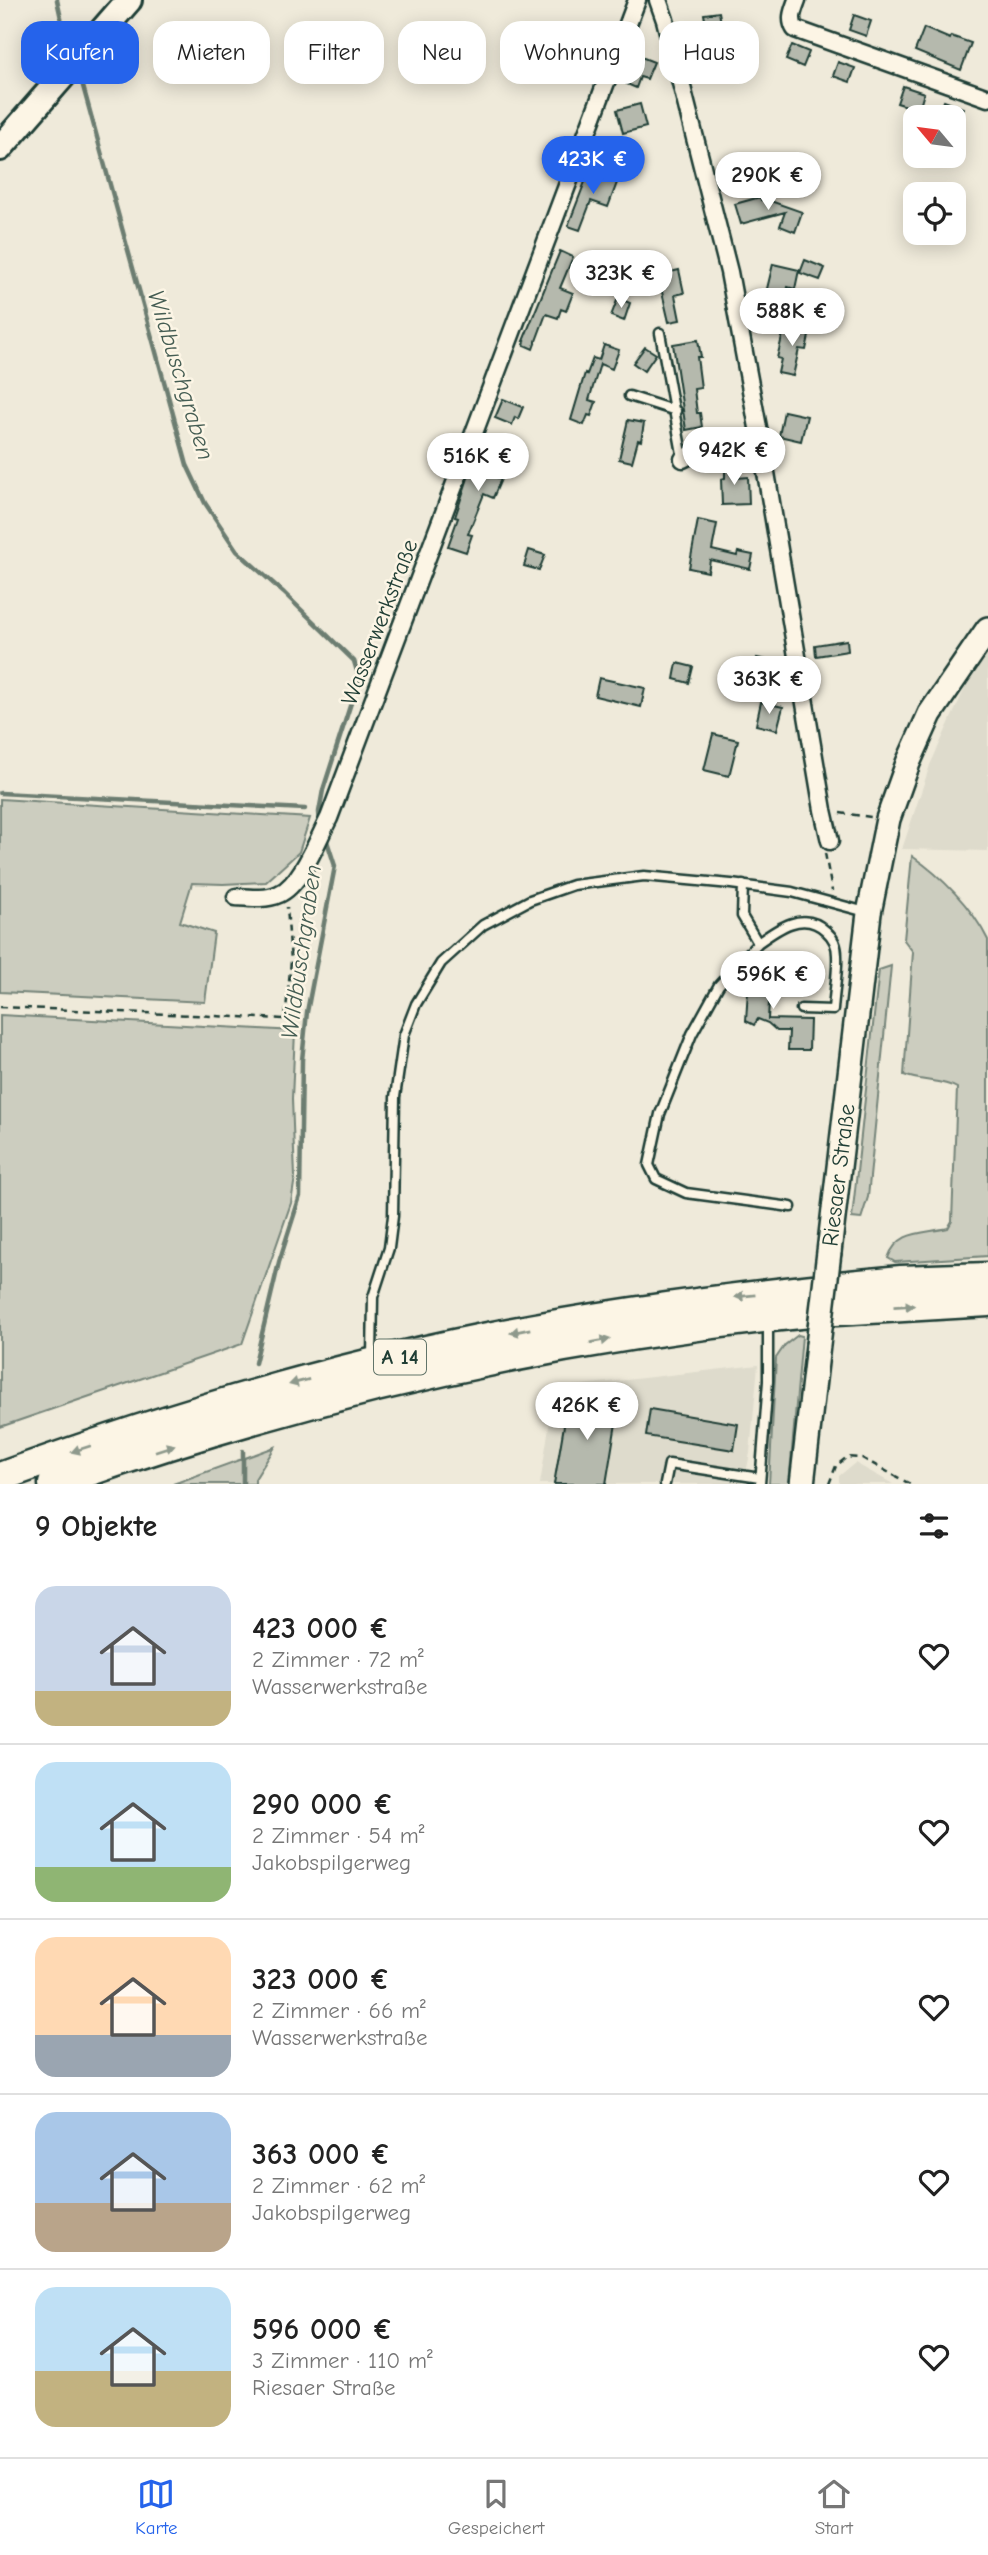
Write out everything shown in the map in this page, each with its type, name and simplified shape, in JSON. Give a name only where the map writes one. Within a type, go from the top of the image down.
[{"type":"highway","name":"A 14","points":[[53,1484],[239,1425],[410,1380],[616,1338],[768,1317],[901,1280],[988,1277]]},
{"type":"highway","name":"A 14","points":[[0,1477],[221,1404],[372,1363],[481,1338],[618,1313],[824,1300],[988,1302]]},
{"type":"main road","points":[[0,148],[129,0]]},
{"type":"main road","name":"Riesaer Straße","points":[[802,1484],[869,913],[888,819],[908,763],[930,714],[988,629]]},
{"type":"street","name":"Wasserwerkstraße","points":[[288,890],[299,876],[329,818],[638,0]]},
{"type":"street","points":[[657,0],[665,20],[719,224],[762,449],[822,810],[830,841]]},
{"type":"street","points":[[797,0],[792,23],[795,29],[988,97]]},
{"type":"street","points":[[683,459],[698,452],[762,449]]},
{"type":"street","points":[[236,897],[266,898],[288,890]]},
{"type":"lane","points":[[660,333],[683,459]]},
{"type":"lane","points":[[629,396],[676,411]]},
{"type":"lane","points":[[372,1363],[373,1297],[389,1248],[393,1216],[395,1097],[404,1035],[416,1004],[441,964],[483,925],[530,901],[573,885],[644,876],[792,892],[869,913]]},
{"type":"lane","points":[[743,885],[742,916],[758,943]]},
{"type":"lane","points":[[791,1208],[686,1193],[656,1179],[649,1165],[660,1114],[692,1034],[719,985],[758,943],[780,928],[796,922],[812,922],[829,933],[838,954],[833,1010],[801,1009]]},
{"type":"lane","points":[[665,1484],[669,1464],[760,1481],[768,1381],[768,1317]]},
{"type":"path","points":[[822,810],[888,819]]},
{"type":"path","points":[[830,841],[824,853],[833,903]]},
{"type":"path","points":[[0,1007],[285,1019],[291,961],[288,890]]},
{"type":"path","points":[[829,1484],[836,1466],[847,1457],[862,1458],[910,1484]]},
{"type":"shaded area","points":[[988,655],[988,851],[902,849],[930,765],[970,677]]},
{"type":"shaded area","points":[[0,799],[310,818],[299,852],[266,882],[192,883],[180,922],[214,933],[205,1002],[0,992]]},
{"type":"shaded area","points":[[912,856],[955,893],[988,940],[988,1256],[895,1262],[888,1258],[892,1249],[904,1238],[948,1228],[952,1221],[957,1088],[904,1075],[913,952],[904,940]]},
{"type":"shaded area","points":[[891,966],[868,1197],[861,1219],[852,1218],[879,970]]},
{"type":"shaded area","points":[[0,1015],[295,1031],[292,1099],[295,1177],[291,1203],[242,1344],[0,1427]]},
{"type":"shaded area","points":[[798,1335],[802,1336],[789,1484],[769,1484],[776,1358],[785,1345]]},
{"type":"shaded area","points":[[758,1365],[750,1453],[744,1484],[540,1484],[555,1388]]},
{"type":"shaded area","points":[[275,1447],[255,1479],[255,1484],[173,1484]]},
{"type":"shaded area","points":[[855,1463],[893,1484],[839,1484],[839,1476]]},
{"type":"building","points":[[719,12],[721,21],[705,21],[704,14]]},
{"type":"building","points":[[854,15],[871,21],[866,36],[849,30]]},
{"type":"building","points":[[924,28],[950,39],[951,36],[971,43],[961,70],[915,51]]},
{"type":"building","points":[[792,45],[809,52],[803,67],[786,60]]},
{"type":"building","points":[[645,58],[654,62],[645,78]]},
{"type":"building","points":[[838,62],[855,68],[850,82],[833,76]]},
{"type":"building","points":[[903,86],[924,93],[920,105],[897,103]]},
{"type":"building","points":[[640,104],[646,127],[623,133],[617,110]]},
{"type":"building","points":[[590,169],[618,180],[608,207],[591,201],[580,230],[568,226]]},
{"type":"building","points":[[760,197],[761,200],[802,212],[795,232],[780,226],[785,212],[741,224],[735,204]]},
{"type":"building","points":[[560,251],[573,257],[560,288],[573,293],[566,311],[561,309],[558,318],[546,314],[533,349],[524,345],[523,341]]},
{"type":"building","points":[[805,260],[825,268],[820,280],[800,273]]},
{"type":"building","points":[[773,264],[799,270],[795,289],[788,287],[785,302],[765,297]]},
{"type":"building","points":[[679,270],[684,293],[675,295],[680,320],[669,322],[658,275]]},
{"type":"building","points":[[618,298],[630,303],[624,321],[611,316]]},
{"type":"building","points":[[785,325],[810,331],[806,350],[799,349],[793,376],[778,373],[781,359],[777,358]]},
{"type":"building","points":[[698,340],[701,388],[694,389],[702,427],[686,430],[673,344]]},
{"type":"building","points":[[604,345],[619,350],[612,369],[600,364],[589,400],[596,402],[584,425],[571,420],[585,373],[587,374],[593,358],[599,360]]},
{"type":"building","points":[[645,347],[656,354],[644,371],[633,363]]},
{"type":"building","points":[[503,399],[523,407],[512,425],[495,418]]},
{"type":"building","points":[[784,411],[807,416],[801,441],[779,436]]},
{"type":"building","points":[[628,420],[644,423],[641,441],[638,440],[632,462],[619,459]]},
{"type":"building","points":[[487,442],[509,450],[493,498],[484,494],[468,534],[472,535],[466,552],[448,546],[470,472],[474,474]]},
{"type":"building","points":[[725,463],[737,463],[737,478],[748,477],[749,504],[722,505],[721,479],[725,478]]},
{"type":"building","points":[[698,520],[717,524],[712,550],[737,556],[738,552],[753,555],[750,569],[710,560],[708,572],[689,568]]},
{"type":"building","points":[[529,550],[545,555],[539,570],[524,566]]},
{"type":"building","points":[[847,640],[848,651],[816,656],[815,645]]},
{"type":"building","points":[[757,658],[775,662],[769,687],[758,684],[760,677],[753,675]]},
{"type":"building","points":[[677,663],[693,667],[689,683],[674,679]]},
{"type":"building","points":[[599,678],[645,688],[641,707],[595,696]]},
{"type":"building","points":[[761,702],[783,707],[777,730],[756,725]]},
{"type":"building","points":[[713,734],[738,740],[729,776],[704,770]]},
{"type":"building","points":[[756,969],[771,970],[768,1019],[810,1020],[809,1050],[788,1050],[789,1031],[777,1031],[758,1019],[754,1025],[746,1021],[748,990],[741,990],[742,975],[755,976]]},
{"type":"building","points":[[569,1396],[619,1405],[606,1484],[554,1484]]},
{"type":"building","points":[[650,1409],[738,1424],[734,1450],[646,1436]]},
{"type":"waterway","name":"Wildbuschgraben","points":[[57,0],[62,21]]},
{"type":"waterway","name":"Wildbuschgraben","points":[[82,84],[187,465],[205,503],[237,551],[354,661],[359,678],[323,790],[319,812],[320,825]]},
{"type":"waterway","points":[[0,793],[305,809]]},
{"type":"waterway","name":"Wildbuschgraben","points":[[255,1363],[279,1262],[300,1196],[302,1060],[307,1012],[335,866],[325,835]]},
{"type":"waterway","name":"Wildbuschgraben","points":[[243,1451],[243,1484]]}]
